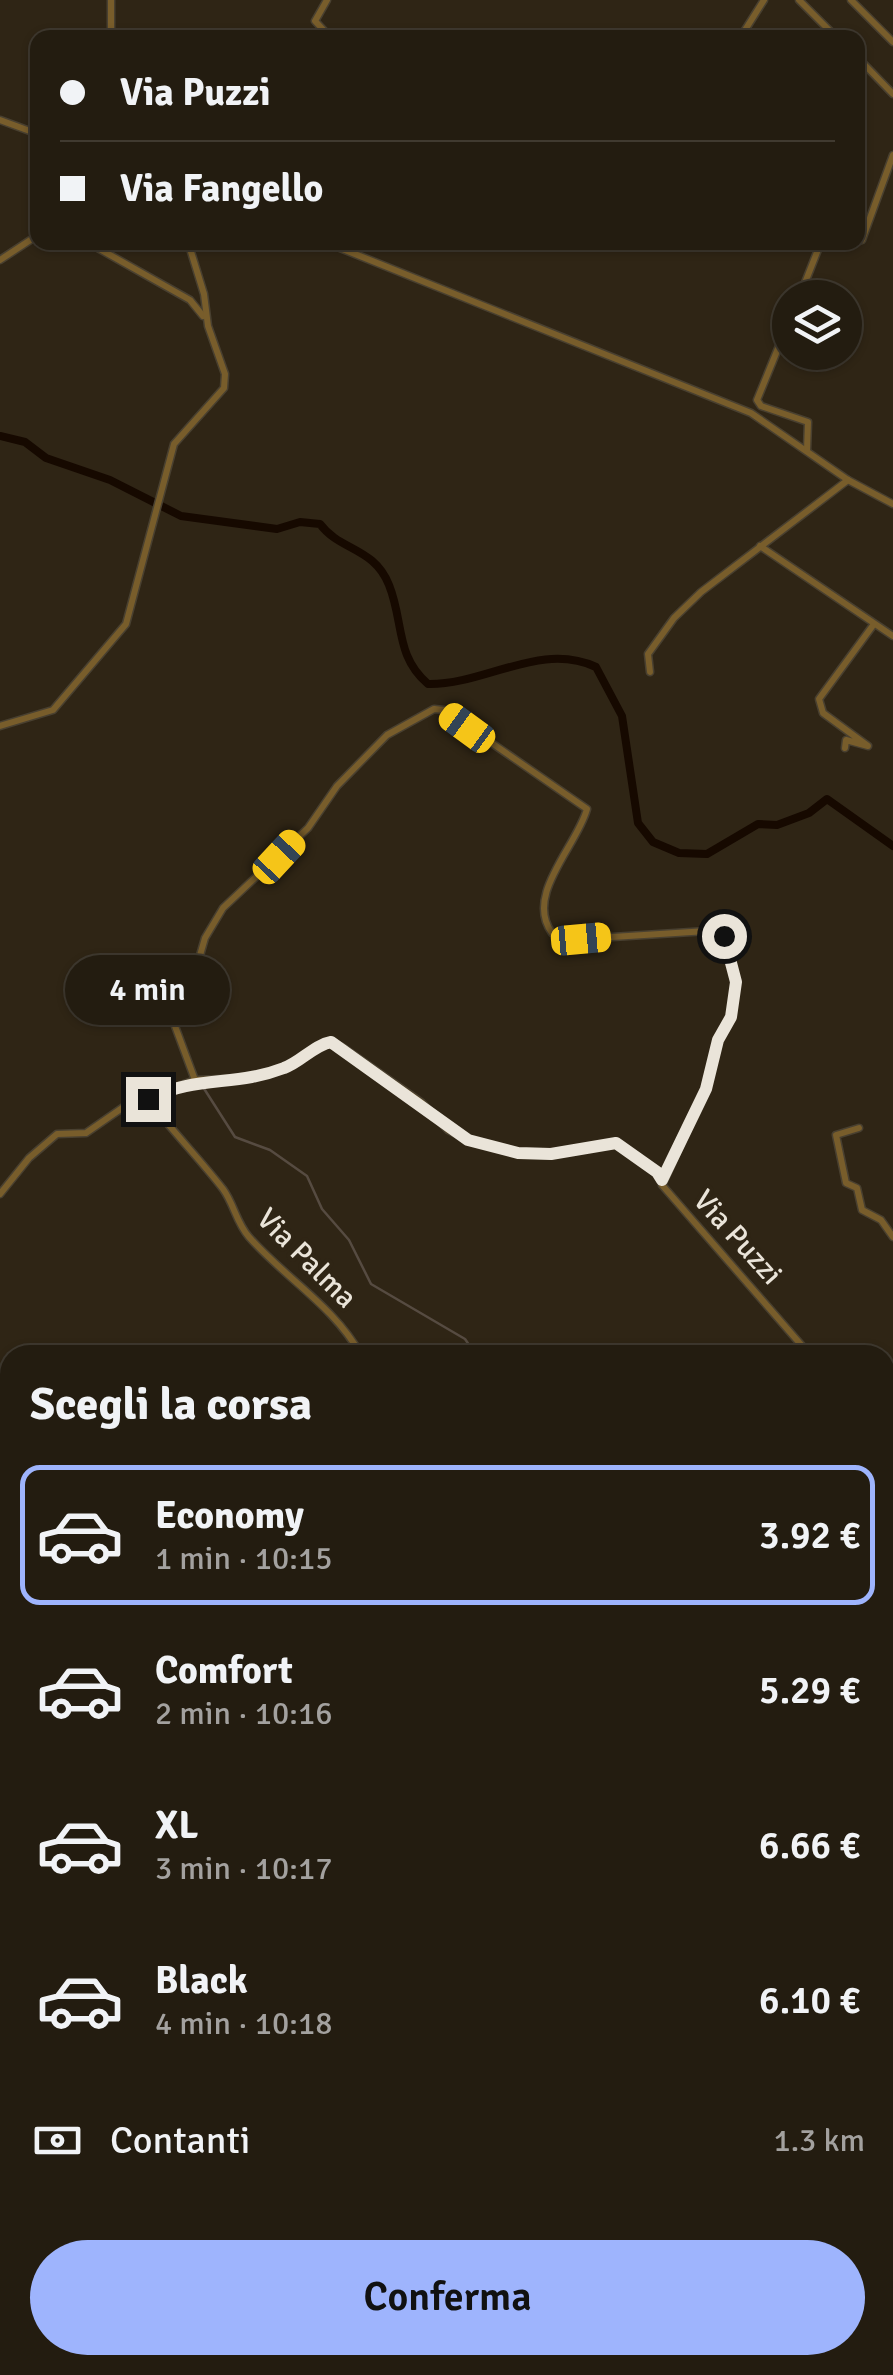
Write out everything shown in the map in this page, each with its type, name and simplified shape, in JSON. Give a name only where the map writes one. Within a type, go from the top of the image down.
[{"type":"street","points":[[111,0],[111,30]]},
{"type":"street","points":[[323,30],[315,21],[327,0]]},
{"type":"street","points":[[745,30],[764,0]]},
{"type":"street","points":[[798,0],[829,30]]},
{"type":"street","points":[[851,0],[893,42]]},
{"type":"street","points":[[865,65],[893,94]]},
{"type":"street","points":[[0,120],[30,131]]},
{"type":"street","points":[[865,232],[893,154]]},
{"type":"street","points":[[0,260],[30,239]]},
{"type":"street","points":[[101,250],[190,300],[206,320]]},
{"type":"street","points":[[0,726],[53,710],[126,624],[178,438],[224,388],[225,374],[206,320],[204,294],[190,250]]},
{"type":"street","points":[[345,250],[751,413],[848,480],[893,504]]},
{"type":"street","points":[[806,280],[818,250]]},
{"type":"street","points":[[772,364],[757,400],[761,406],[808,422],[807,450]]},
{"type":"street","points":[[650,672],[648,654],[674,618],[848,480]]},
{"type":"street","points":[[760,546],[893,636]]},
{"type":"street","points":[[845,748],[846,740],[868,746],[835,723],[818,703],[874,624]]},
{"type":"street","name":"Via Puzzi","points":[[195,1080],[172,1018],[190,990],[215,920],[308,828],[338,786],[387,734],[439,708],[586,809],[573,845],[547,886],[547,926],[552,932],[581,939],[707,931],[720,933],[727,941],[736,982],[731,1017],[718,1040],[706,1089],[662,1180],[802,1345]]},
{"type":"street","points":[[0,1194],[51,1137],[91,1131],[125,1106],[195,1080],[253,1078],[290,1066],[331,1042],[468,1140],[518,1153],[551,1154],[616,1143],[657,1172],[662,1180]]},
{"type":"street","name":"Via Palma","points":[[148,1099],[224,1191],[251,1239],[313,1294],[355,1345]]},
{"type":"street","points":[[859,1128],[836,1136],[841,1173],[846,1183],[857,1188],[862,1210],[881,1220],[893,1236]]},
{"type":"waterway","points":[[0,436],[25,442],[46,458],[110,480],[181,516],[277,529],[300,522],[320,524],[383,573],[394,599],[405,650],[428,684],[471,678],[534,661],[575,660],[596,667],[622,716],[638,823],[653,842],[679,853],[707,854],[758,824],[777,825],[809,813],[827,799],[893,846]]},
{"type":"waterway","points":[[203,1087],[235,1137],[270,1150],[307,1176],[322,1209],[349,1240],[371,1284],[469,1345]]},
{"type":"route","points":[[148,1099],[195,1080],[253,1078],[290,1066],[321,1044],[331,1042],[422,1103],[448,1130],[468,1140],[518,1153],[551,1154],[616,1143],[657,1172],[662,1180],[677,1156],[706,1089],[718,1040],[731,1017],[736,982],[724,936]]}]
